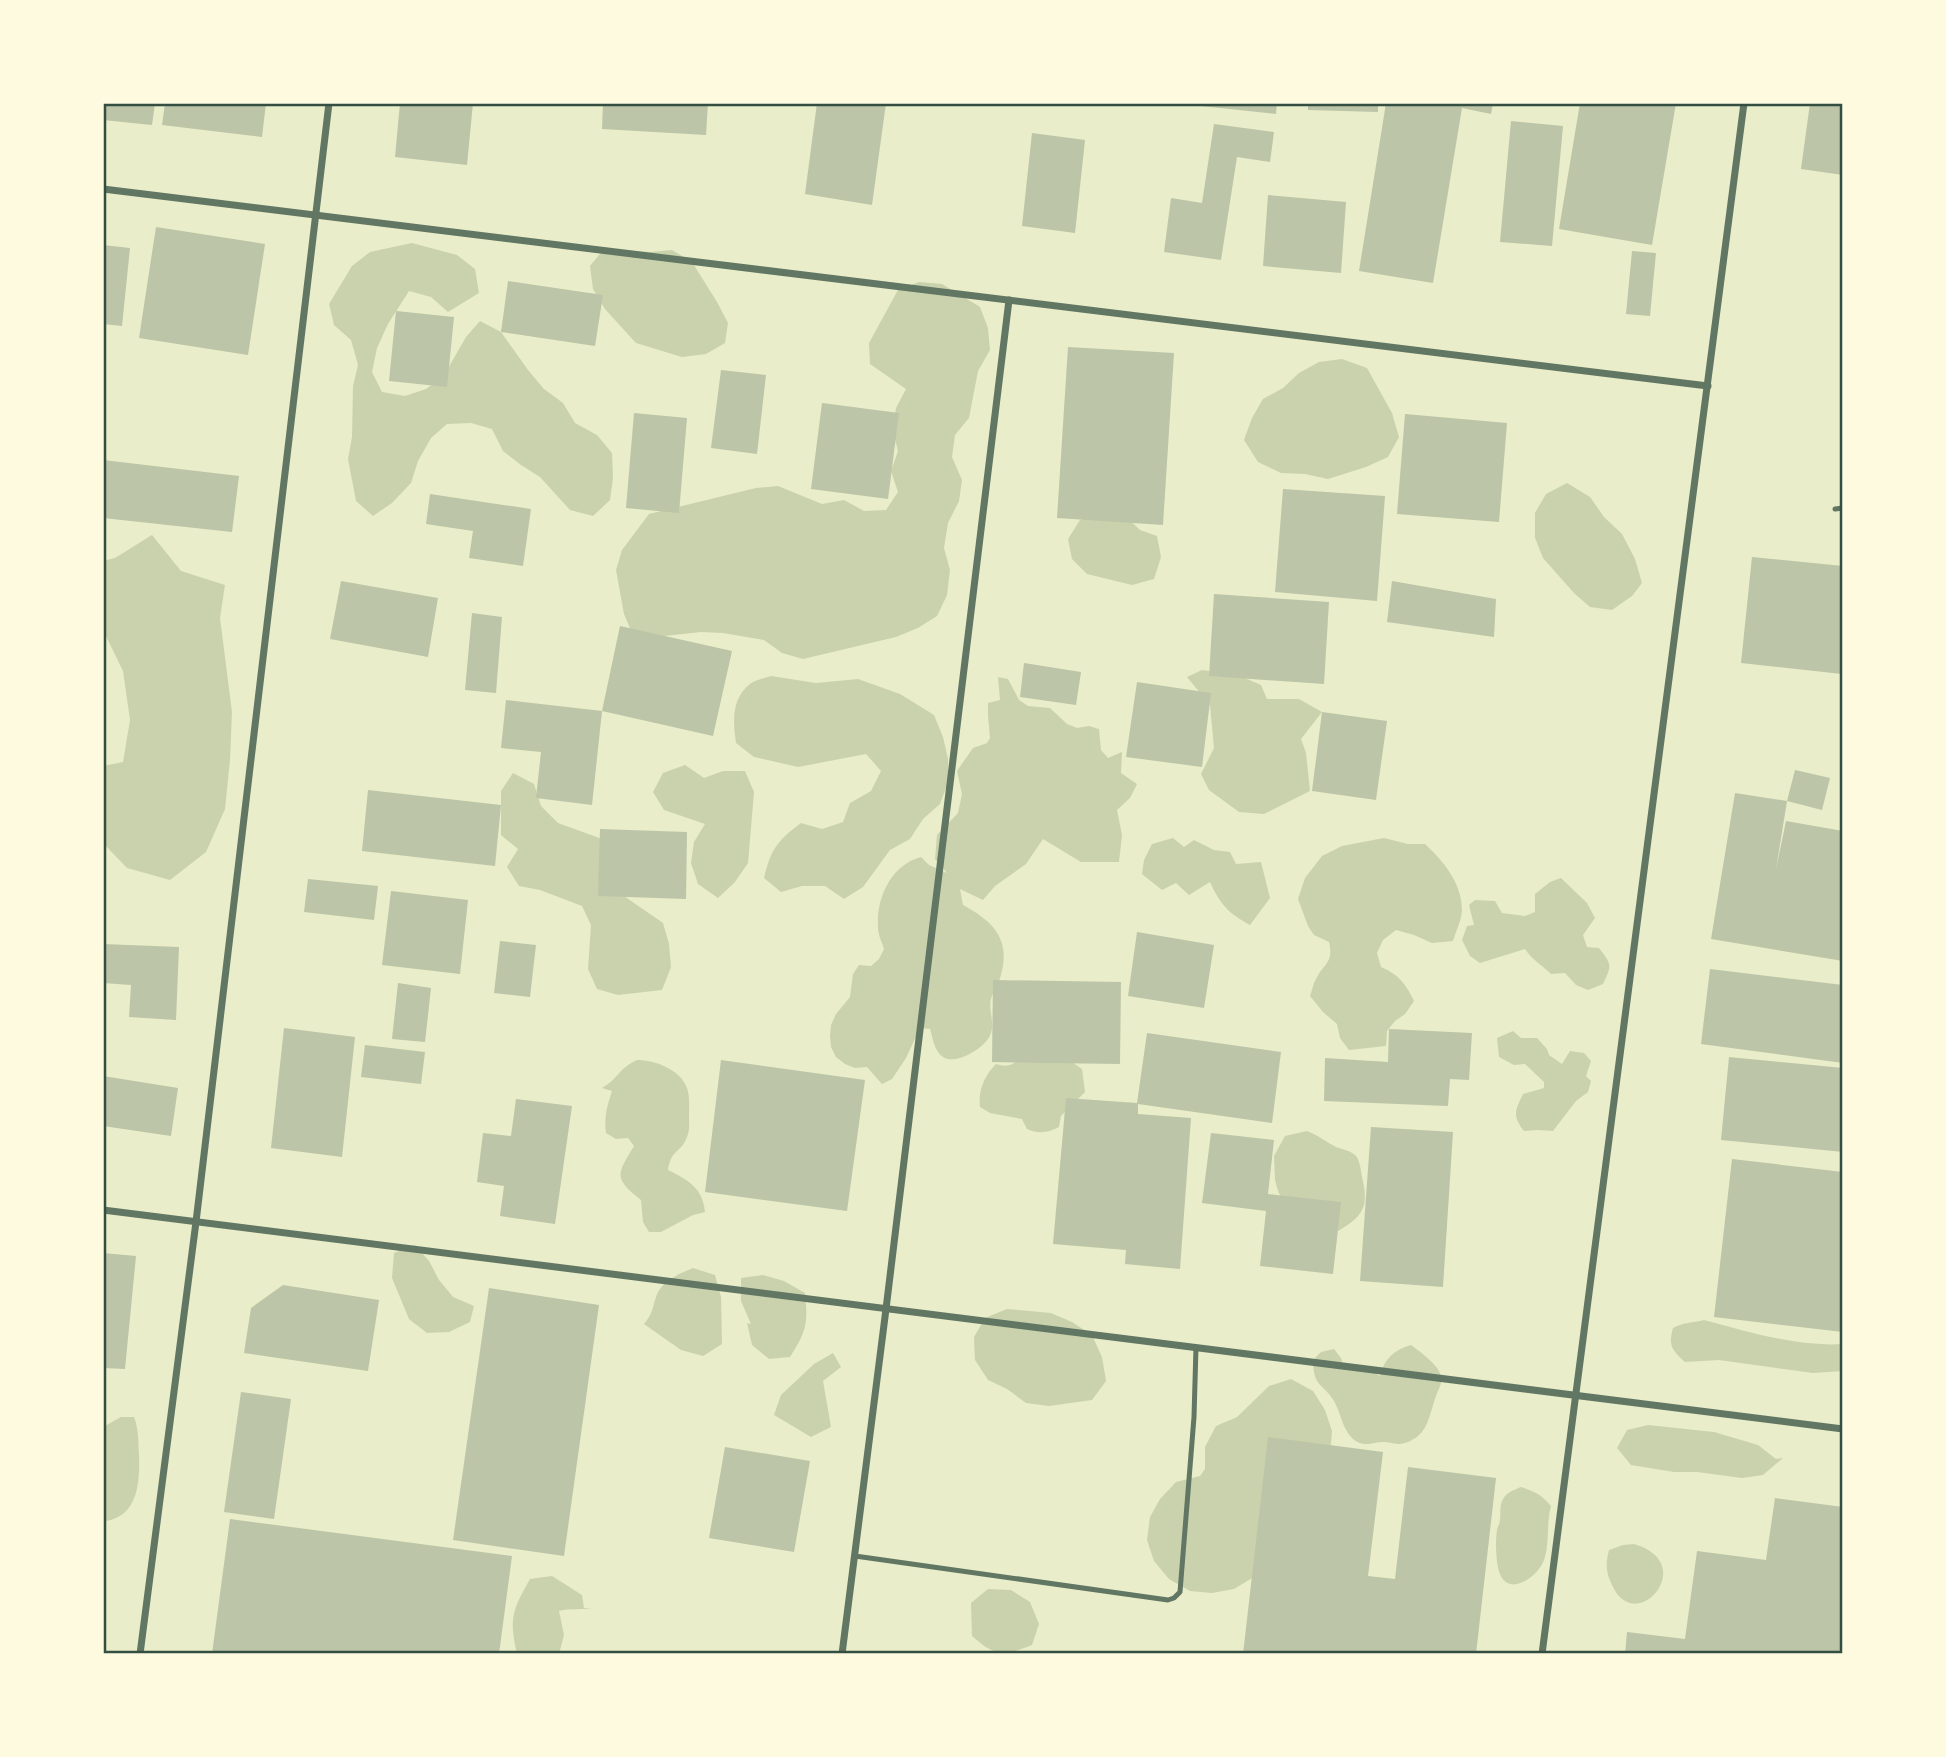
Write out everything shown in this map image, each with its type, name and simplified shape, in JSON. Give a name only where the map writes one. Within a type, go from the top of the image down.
[{"type":"street","points":[[140,1654],[196,1222],[329,103]]},
{"type":"street","points":[[1542,1654],[1744,103]]},
{"type":"street","points":[[103,189],[1708,386]]},
{"type":"street","points":[[842,1654],[1009,300]]},
{"type":"street","points":[[103,1210],[1843,1429]]},
{"type":"lane","points":[[1835,509],[1843,508]]},
{"type":"lane","points":[[855,1556],[1168,1600],[1174,1598],[1180,1592],[1194,1417],[1196,1347]]},
{"type":"green space","points":[[412,243],[457,255],[475,269],[479,293],[448,312],[431,297],[409,291],[388,324],[377,348],[372,372],[382,392],[405,396],[426,389],[443,377],[466,337],[480,321],[501,332],[544,389],[563,403],[575,423],[597,435],[612,453],[610,500],[593,516],[570,510],[540,477],[503,451],[492,429],[471,423],[447,424],[431,438],[418,461],[411,483],[392,503],[373,516],[356,501],[348,459],[352,437],[353,386],[358,365],[351,340],[334,325],[329,304],[352,266],[370,252]]},
{"type":"green space","points":[[604,249],[650,252],[672,250],[692,262],[728,323],[725,343],[706,354],[682,357],[636,343],[605,309],[593,289],[590,266]]},
{"type":"green space","points":[[919,282],[942,284],[980,307],[988,328],[990,350],[978,371],[969,418],[955,435],[952,457],[962,480],[959,501],[948,523],[944,548],[950,570],[947,595],[937,616],[896,637],[803,659],[782,653],[764,640],[723,633],[701,632],[655,637],[632,633],[624,614],[616,570],[622,550],[649,514],[756,488],[778,486],[822,504],[844,500],[864,511],[886,510],[898,492],[891,471],[898,451],[893,431],[896,408],[906,389],[870,364],[869,343],[898,290]]},
{"type":"green space","points":[[1342,359],[1367,368],[1392,413],[1399,437],[1388,457],[1328,479],[1281,473],[1258,462],[1244,440],[1263,399],[1319,362]]},
{"type":"green space","points":[[1567,483],[1590,497],[1604,517],[1622,534],[1635,559],[1642,583],[1632,596],[1612,610],[1590,607],[1574,593],[1543,558],[1535,538],[1535,513],[1546,494]]},
{"type":"green space","points":[[1101,512],[1123,514],[1140,530],[1157,536],[1161,557],[1154,579],[1132,585],[1087,574],[1072,559],[1068,539],[1080,520]]},
{"type":"green space","points":[[152,535],[181,571],[225,585],[220,618],[232,712],[225,809],[206,852],[170,880],[127,868],[103,843],[103,766],[123,762],[130,720],[123,671],[103,630],[103,561],[115,558]]},
{"type":"green space","points":[[1202,670],[1240,676],[1261,685],[1267,699],[1299,699],[1322,712],[1301,739],[1306,753],[1310,791],[1264,814],[1239,812],[1209,790],[1201,774],[1214,748],[1210,705],[1187,677]]},
{"type":"green space","points":[[771,676],[816,683],[858,679],[900,694],[934,715],[943,737],[948,759],[948,782],[940,804],[923,819],[910,839],[890,850],[863,887],[844,899],[825,886],[802,886],[781,892],[764,878],[772,853],[786,835],[801,823],[822,829],[843,822],[850,803],[871,791],[881,771],[866,754],[798,767],[754,757],[736,743],[734,719],[739,697],[752,683]]},
{"type":"green space","points":[[998,677],[1008,679],[1019,700],[1028,706],[1050,708],[1067,724],[1077,728],[1089,726],[1099,729],[1101,750],[1108,758],[1122,752],[1121,773],[1137,784],[1130,798],[1117,810],[1122,835],[1119,862],[1081,862],[1043,839],[1026,864],[995,886],[983,900],[960,889],[963,905],[986,920],[1000,938],[1003,948],[1002,972],[991,1000],[991,1033],[984,1044],[970,1054],[949,1059],[938,1051],[930,1029],[920,1028],[906,1058],[892,1079],[882,1084],[867,1067],[855,1068],[836,1057],[831,1047],[831,1025],[850,997],[853,974],[859,965],[871,966],[879,959],[884,949],[878,916],[883,894],[894,875],[910,861],[921,857],[929,865],[947,873],[935,859],[937,835],[958,813],[962,794],[957,771],[973,748],[987,743],[990,738],[988,703],[1000,700]]},
{"type":"green space","points":[[685,765],[704,778],[723,771],[745,771],[754,792],[748,863],[735,882],[718,898],[698,884],[691,863],[694,842],[705,824],[664,810],[653,792],[663,773]]},
{"type":"green space","points":[[513,773],[534,784],[541,806],[558,823],[602,839],[624,896],[663,923],[669,944],[671,967],[662,990],[618,995],[597,989],[588,969],[591,925],[582,906],[540,890],[519,886],[507,867],[518,849],[501,835],[501,791]]},
{"type":"green space","points":[[1173,838],[1184,847],[1194,840],[1214,850],[1230,852],[1236,864],[1261,862],[1270,898],[1250,925],[1226,907],[1210,882],[1189,895],[1176,883],[1162,890],[1142,874],[1144,860],[1152,844]]},
{"type":"green space","points":[[1384,838],[1408,844],[1425,844],[1445,865],[1455,881],[1462,913],[1453,941],[1432,943],[1396,930],[1383,940],[1377,953],[1381,967],[1401,980],[1414,1001],[1387,1031],[1386,1046],[1349,1050],[1340,1038],[1337,1024],[1310,996],[1315,981],[1329,959],[1330,949],[1329,942],[1314,935],[1308,926],[1298,899],[1305,878],[1322,856],[1342,846]]},
{"type":"green space","points":[[1561,878],[1587,903],[1595,918],[1583,935],[1587,947],[1599,948],[1608,962],[1609,969],[1603,984],[1588,990],[1576,985],[1565,973],[1551,974],[1525,949],[1480,963],[1470,956],[1462,940],[1467,926],[1474,925],[1469,905],[1475,900],[1495,901],[1502,913],[1525,916],[1535,912],[1535,894],[1550,882]]},
{"type":"green space","points":[[1513,1031],[1521,1038],[1537,1038],[1549,1055],[1562,1064],[1570,1051],[1584,1053],[1591,1061],[1586,1076],[1591,1081],[1588,1092],[1576,1101],[1553,1131],[1524,1131],[1516,1117],[1523,1094],[1544,1088],[1544,1082],[1525,1064],[1514,1065],[1499,1057],[1497,1038]]},
{"type":"green space","points":[[1023,1053],[1072,1062],[1082,1069],[1085,1092],[1061,1116],[1059,1127],[1055,1129],[1031,1131],[1022,1119],[990,1113],[980,1107],[981,1090],[992,1069],[996,1064],[1011,1064]]},
{"type":"green space","points":[[637,1060],[666,1067],[679,1076],[687,1088],[689,1132],[685,1142],[671,1158],[668,1170],[693,1186],[704,1204],[705,1212],[693,1215],[661,1232],[649,1232],[643,1222],[641,1200],[622,1181],[621,1170],[634,1146],[628,1138],[616,1139],[606,1133],[606,1112],[612,1091],[602,1088],[626,1066]]},
{"type":"green space","points":[[1307,1131],[1351,1152],[1359,1163],[1364,1203],[1359,1215],[1338,1231],[1283,1201],[1278,1191],[1274,1156],[1285,1136]]},
{"type":"green space","points":[[415,1245],[453,1297],[474,1306],[470,1322],[449,1332],[427,1333],[409,1319],[392,1278],[394,1253]]},
{"type":"green space","points":[[693,1268],[715,1275],[721,1297],[722,1344],[703,1356],[681,1350],[644,1324],[651,1314],[658,1291],[671,1279]]},
{"type":"green space","points":[[763,1275],[784,1281],[805,1293],[805,1327],[790,1357],[769,1359],[752,1345],[747,1323],[751,1324],[741,1301],[741,1278]]},
{"type":"green space","points":[[1007,1309],[1051,1313],[1092,1335],[1102,1357],[1106,1381],[1092,1400],[1049,1406],[1026,1403],[1007,1389],[988,1380],[975,1360],[974,1337],[985,1318]]},
{"type":"green space","points":[[1704,1320],[1790,1341],[1843,1344],[1843,1371],[1813,1373],[1719,1360],[1685,1362],[1672,1347],[1673,1328]]},
{"type":"green space","points":[[1411,1345],[1433,1363],[1441,1376],[1441,1384],[1426,1426],[1416,1437],[1400,1444],[1357,1442],[1346,1431],[1334,1401],[1317,1380],[1313,1360],[1321,1352],[1334,1349],[1341,1358],[1344,1369],[1366,1368],[1380,1376],[1391,1356]]},
{"type":"green space","points":[[833,1353],[841,1367],[823,1381],[831,1427],[811,1437],[774,1415],[781,1395],[814,1364]]},
{"type":"green space","points":[[1291,1379],[1313,1391],[1325,1410],[1332,1431],[1330,1454],[1312,1542],[1234,1589],[1212,1593],[1190,1591],[1169,1579],[1154,1561],[1147,1540],[1150,1517],[1160,1499],[1176,1482],[1200,1476],[1205,1469],[1205,1447],[1216,1426],[1237,1417],[1269,1386]]},
{"type":"green space","points":[[121,1417],[134,1417],[137,1427],[137,1486],[131,1505],[125,1512],[106,1521],[103,1519],[103,1427]]},
{"type":"green space","points":[[1648,1425],[1714,1432],[1758,1445],[1776,1459],[1783,1458],[1763,1475],[1742,1478],[1631,1465],[1617,1448],[1627,1430]]},
{"type":"green space","points":[[1521,1487],[1538,1494],[1551,1506],[1547,1547],[1544,1560],[1536,1573],[1523,1582],[1510,1584],[1504,1581],[1500,1574],[1496,1535],[1503,1499]]},
{"type":"green space","points":[[1634,1544],[1653,1553],[1662,1566],[1663,1579],[1648,1600],[1636,1604],[1624,1600],[1613,1587],[1607,1565],[1609,1550]]},
{"type":"green space","points":[[552,1576],[582,1595],[584,1608],[592,1608],[559,1611],[564,1635],[559,1654],[517,1654],[513,1623],[519,1599],[530,1579]]},
{"type":"green space","points":[[988,1589],[1011,1590],[1030,1602],[1039,1624],[1032,1645],[1007,1653],[1000,1652],[987,1648],[972,1636],[971,1603]]},
{"type":"building","points":[[103,103],[155,103],[152,125],[103,120]]},
{"type":"building","points":[[165,103],[266,103],[262,137],[162,125]]},
{"type":"building","points":[[400,103],[473,103],[467,165],[395,157]]},
{"type":"building","points":[[603,103],[708,103],[706,135],[602,129]]},
{"type":"building","points":[[817,103],[886,103],[872,205],[805,194]]},
{"type":"building","points":[[1201,103],[1277,103],[1276,114],[1201,106]]},
{"type":"building","points":[[1308,103],[1378,103],[1378,112],[1308,110]]},
{"type":"building","points":[[1386,103],[1493,103],[1491,114],[1462,108],[1433,283],[1359,271]]},
{"type":"building","points":[[1580,103],[1676,103],[1652,245],[1559,229]]},
{"type":"building","points":[[1810,103],[1843,103],[1843,175],[1801,169]]},
{"type":"building","points":[[1511,121],[1563,126],[1552,246],[1500,242]]},
{"type":"building","points":[[1214,124],[1274,132],[1270,162],[1237,157],[1221,260],[1164,252],[1171,198],[1202,203]]},
{"type":"building","points":[[1032,133],[1085,140],[1075,233],[1022,226]]},
{"type":"building","points":[[1268,195],[1346,202],[1341,273],[1263,266]]},
{"type":"building","points":[[156,227],[265,244],[248,355],[139,338]]},
{"type":"building","points":[[103,245],[130,248],[122,326],[103,324]]},
{"type":"building","points":[[1632,251],[1656,253],[1650,316],[1626,314]]},
{"type":"building","points":[[508,281],[603,295],[595,346],[501,332]]},
{"type":"building","points":[[396,311],[454,317],[447,387],[389,381]]},
{"type":"building","points":[[1068,347],[1174,353],[1163,525],[1057,518]]},
{"type":"building","points":[[721,370],[766,375],[757,454],[711,448]]},
{"type":"building","points":[[822,403],[899,413],[888,499],[811,489]]},
{"type":"building","points":[[634,413],[687,418],[679,513],[626,508]]},
{"type":"building","points":[[1405,414],[1507,423],[1499,522],[1397,514]]},
{"type":"building","points":[[103,460],[239,476],[232,532],[103,518]]},
{"type":"building","points":[[1283,489],[1385,496],[1377,601],[1275,592]]},
{"type":"building","points":[[430,494],[531,509],[523,566],[469,558],[473,531],[426,524]]},
{"type":"building","points":[[1752,557],[1843,566],[1842,674],[1741,663]]},
{"type":"building","points":[[341,581],[438,598],[428,657],[330,639]]},
{"type":"building","points":[[1392,581],[1496,599],[1494,637],[1387,622]]},
{"type":"building","points":[[1214,594],[1329,602],[1324,684],[1209,676]]},
{"type":"building","points":[[472,613],[502,617],[496,693],[465,690]]},
{"type":"building","points":[[620,626],[732,651],[713,736],[602,711]]},
{"type":"building","points":[[1024,663],[1081,672],[1076,705],[1020,697]]},
{"type":"building","points":[[1137,682],[1211,693],[1202,767],[1126,757]]},
{"type":"building","points":[[506,700],[602,711],[592,805],[536,798],[541,752],[501,748]]},
{"type":"building","points":[[1322,712],[1387,721],[1376,800],[1312,791]]},
{"type":"building","points":[[1795,770],[1830,778],[1822,810],[1787,801]]},
{"type":"building","points":[[368,790],[501,805],[495,866],[362,851]]},
{"type":"building","points":[[1735,793],[1787,801],[1776,869],[1786,821],[1843,831],[1843,961],[1711,939]]},
{"type":"building","points":[[600,829],[687,832],[686,899],[598,896]]},
{"type":"building","points":[[308,879],[378,886],[374,920],[304,912]]},
{"type":"building","points":[[391,891],[468,900],[460,974],[382,965]]},
{"type":"building","points":[[1137,932],[1214,945],[1204,1008],[1128,996]]},
{"type":"building","points":[[500,941],[536,945],[530,997],[494,993]]},
{"type":"building","points":[[103,944],[179,947],[176,1020],[129,1017],[131,985],[103,983]]},
{"type":"building","points":[[1710,969],[1843,985],[1843,1063],[1701,1044]]},
{"type":"building","points":[[993,980],[1121,982],[1120,1064],[992,1062]]},
{"type":"building","points":[[398,983],[431,988],[425,1042],[392,1039]]},
{"type":"building","points":[[284,1028],[355,1037],[342,1157],[271,1148]]},
{"type":"building","points":[[1389,1029],[1472,1033],[1469,1080],[1450,1079],[1448,1106],[1324,1101],[1325,1058],[1388,1062]]},
{"type":"building","points":[[1147,1033],[1281,1052],[1272,1123],[1138,1104],[1138,1114],[1191,1118],[1180,1269],[1125,1264],[1126,1250],[1053,1244],[1066,1098],[1137,1103]]},
{"type":"building","points":[[365,1045],[425,1052],[421,1084],[361,1077]]},
{"type":"building","points":[[1729,1057],[1843,1068],[1843,1152],[1721,1140]]},
{"type":"building","points":[[721,1060],[865,1080],[847,1211],[705,1192]]},
{"type":"building","points":[[103,1076],[178,1088],[171,1136],[103,1126]]},
{"type":"building","points":[[516,1099],[572,1106],[555,1224],[500,1216],[504,1186],[477,1182],[483,1133],[511,1136]]},
{"type":"building","points":[[1371,1127],[1453,1132],[1443,1287],[1360,1281]]},
{"type":"building","points":[[1211,1133],[1274,1140],[1268,1194],[1341,1202],[1333,1274],[1260,1266],[1266,1211],[1202,1203]]},
{"type":"building","points":[[1732,1159],[1843,1172],[1843,1332],[1714,1317]]},
{"type":"building","points":[[103,1253],[136,1256],[125,1369],[103,1368]]},
{"type":"building","points":[[283,1285],[379,1300],[368,1371],[244,1353],[251,1308]]},
{"type":"building","points":[[489,1288],[599,1305],[564,1556],[453,1540]]},
{"type":"building","points":[[241,1392],[291,1399],[274,1519],[224,1512]]},
{"type":"building","points":[[1268,1437],[1383,1452],[1368,1576],[1395,1579],[1408,1467],[1496,1478],[1476,1654],[1243,1654]]},
{"type":"building","points":[[725,1447],[810,1461],[794,1552],[709,1538]]},
{"type":"building","points":[[1775,1498],[1843,1507],[1843,1654],[1625,1654],[1627,1632],[1685,1639],[1697,1551],[1766,1560]]},
{"type":"building","points":[[230,1519],[512,1556],[499,1654],[212,1654]]}]
